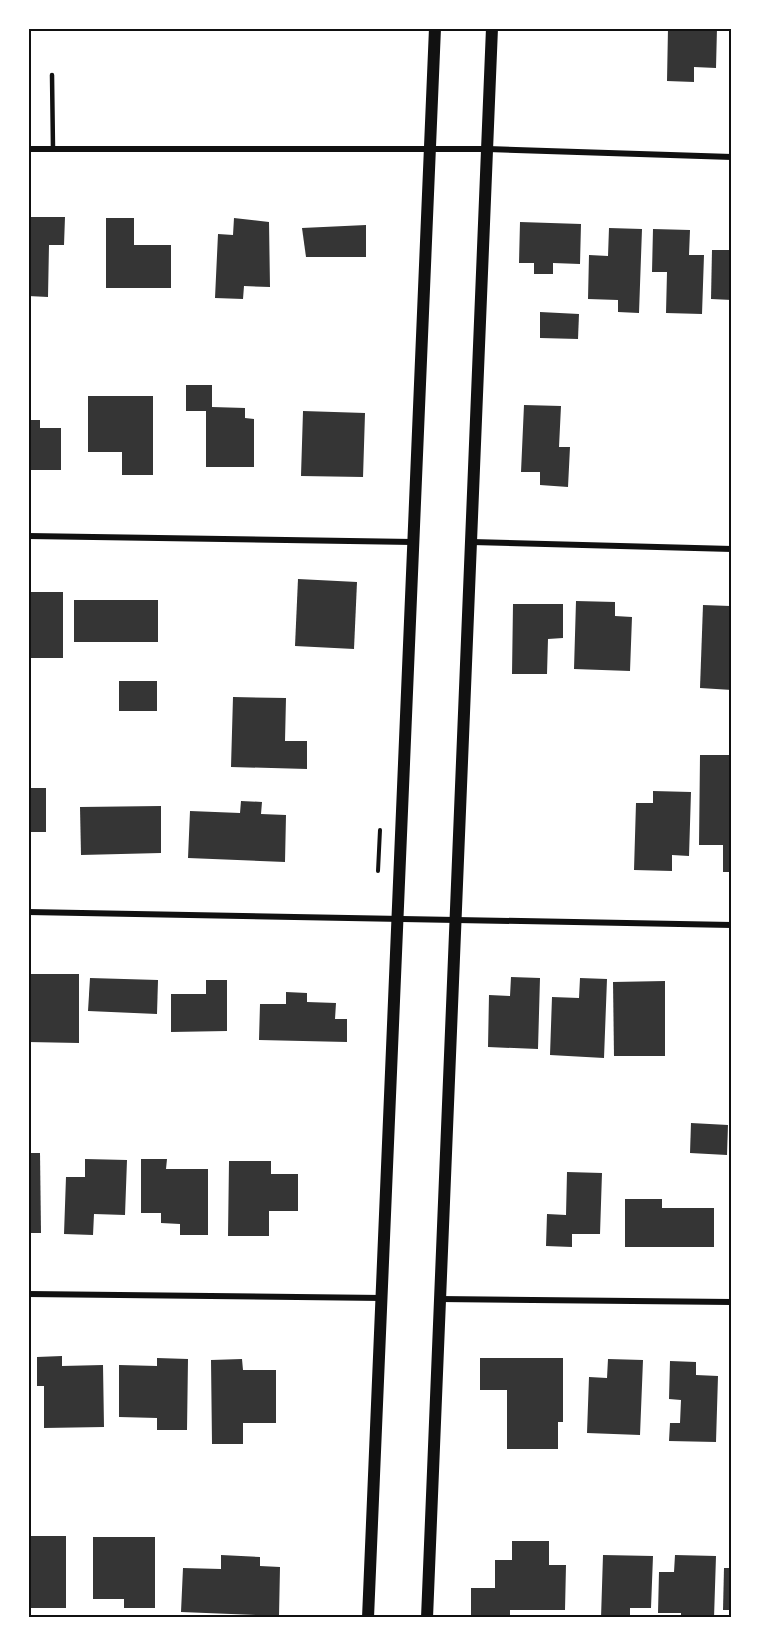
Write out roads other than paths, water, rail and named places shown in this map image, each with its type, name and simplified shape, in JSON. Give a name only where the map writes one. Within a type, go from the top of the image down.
[{"type":"main road","points":[[368,1617],[435,28]]},
{"type":"main road","points":[[427,1617],[492,28]]},
{"type":"street","points":[[28,149],[488,149],[732,157]]},
{"type":"street","points":[[28,536],[413,542]]},
{"type":"street","points":[[472,542],[732,549]]},
{"type":"street","points":[[28,912],[455,918],[732,925]]},
{"type":"street","points":[[28,1294],[383,1298]]},
{"type":"street","points":[[439,1299],[732,1302]]},
{"type":"lane","points":[[52,75],[53,149]]}]
